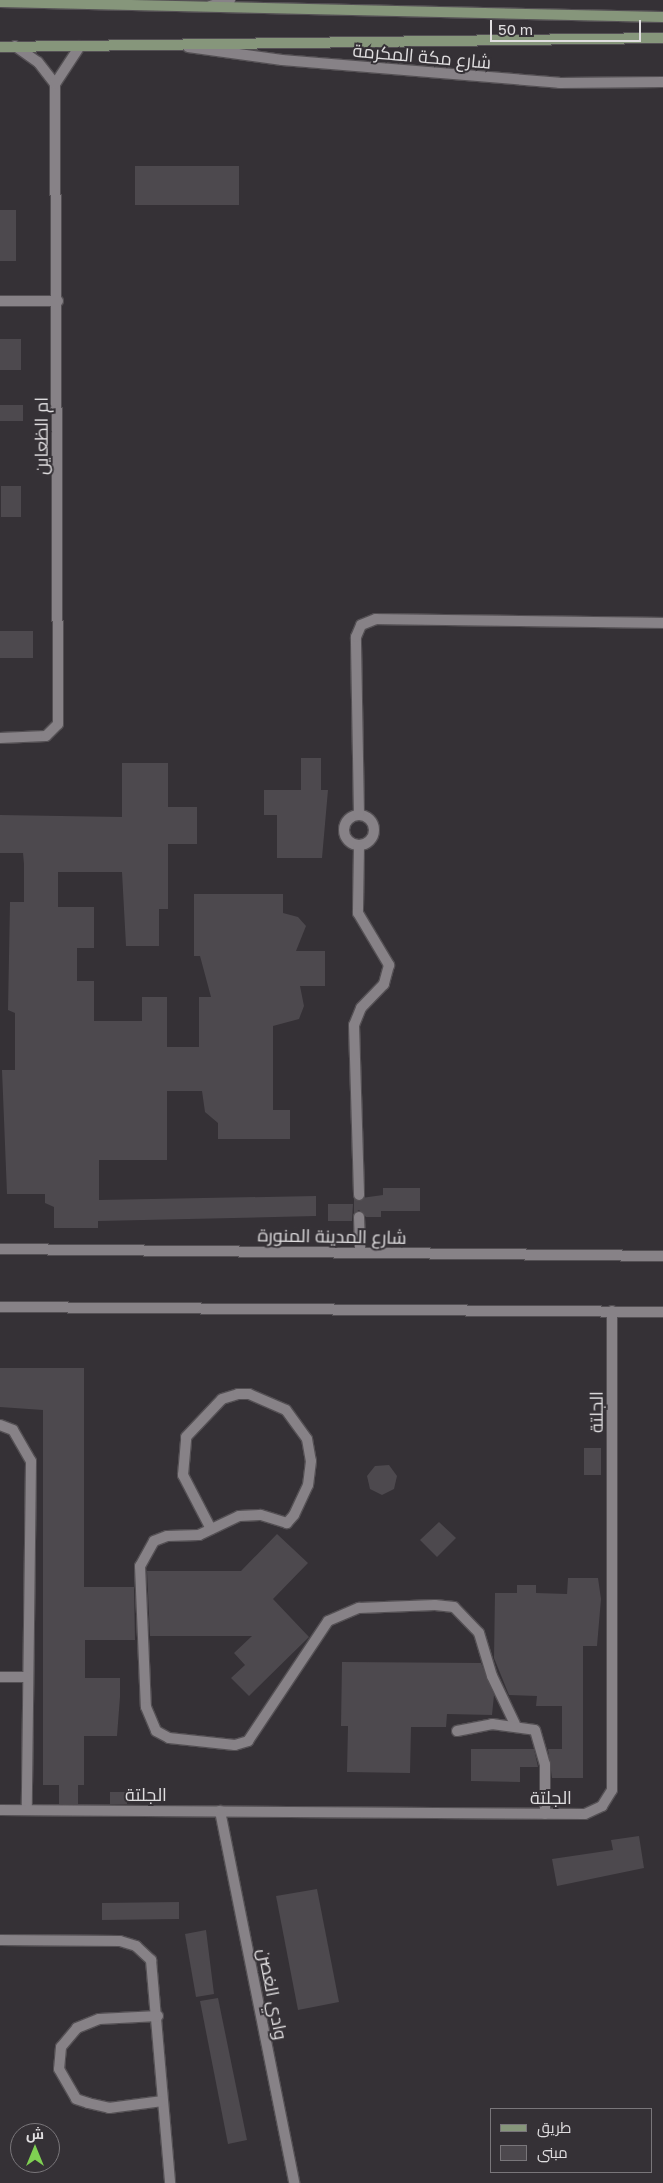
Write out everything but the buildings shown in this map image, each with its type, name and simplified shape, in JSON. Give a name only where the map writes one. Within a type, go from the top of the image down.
[{"type":"main road","points":[[0,2],[172,2],[204,7],[663,17]]},
{"type":"main road","name":"شارع مكة المكرمة","points":[[0,47],[663,38]]},
{"type":"street","points":[[204,7],[230,0]]},
{"type":"street","name":"شارع مكة المكرمة","points":[[180,45],[282,60],[559,83],[663,82]]},
{"type":"street","points":[[15,46],[38,62],[55,84],[80,46]]},
{"type":"street","name":"ام الظعاين","points":[[0,738],[46,736],[58,724],[58,301],[55,84]]},
{"type":"street","points":[[0,301],[58,301]]},
{"type":"street","points":[[359,815],[356,637],[361,625],[376,620],[663,622]]},
{"type":"street","points":[[359,815],[374,827],[371,840],[359,846]]},
{"type":"street","points":[[359,815],[344,826],[346,840],[359,846]]},
{"type":"street","points":[[359,846],[358,913],[389,965],[384,984],[361,1008],[354,1025],[359,1195]]},
{"type":"street","points":[[360,1217],[360,1252]]},
{"type":"street","name":"شارع المدينة المنورة","points":[[0,1249],[663,1256]]},
{"type":"street","points":[[0,1307],[663,1312]]},
{"type":"street","name":"الجلتة","points":[[0,1810],[545,1814],[594,1812],[612,1790],[612,1311]]},
{"type":"street","points":[[211,1529],[183,1475],[186,1437],[222,1399],[238,1394],[286,1410],[307,1440],[311,1461],[302,1505],[287,1523],[251,1515],[211,1529],[154,1541],[140,1566],[146,1708],[156,1731],[169,1738],[235,1745],[248,1741],[328,1621],[360,1608],[435,1604],[454,1607],[479,1634],[492,1676],[515,1724]]},
{"type":"street","points":[[0,1425],[13,1430],[31,1461],[26,1677],[27,1810]]},
{"type":"street","points":[[0,1677],[26,1677]]},
{"type":"street","points":[[457,1731],[515,1724],[535,1730],[542,1741],[545,1814]]},
{"type":"street","name":"وادي الغصن","points":[[220,1811],[294,2183]]},
{"type":"street","points":[[0,1940],[91,1938],[136,1946],[151,1960],[158,2016],[170,2183]]},
{"type":"street","points":[[158,2016],[99,2019],[77,2028],[61,2047],[58,2063],[64,2085],[82,2101],[109,2108],[163,2102]]}]
